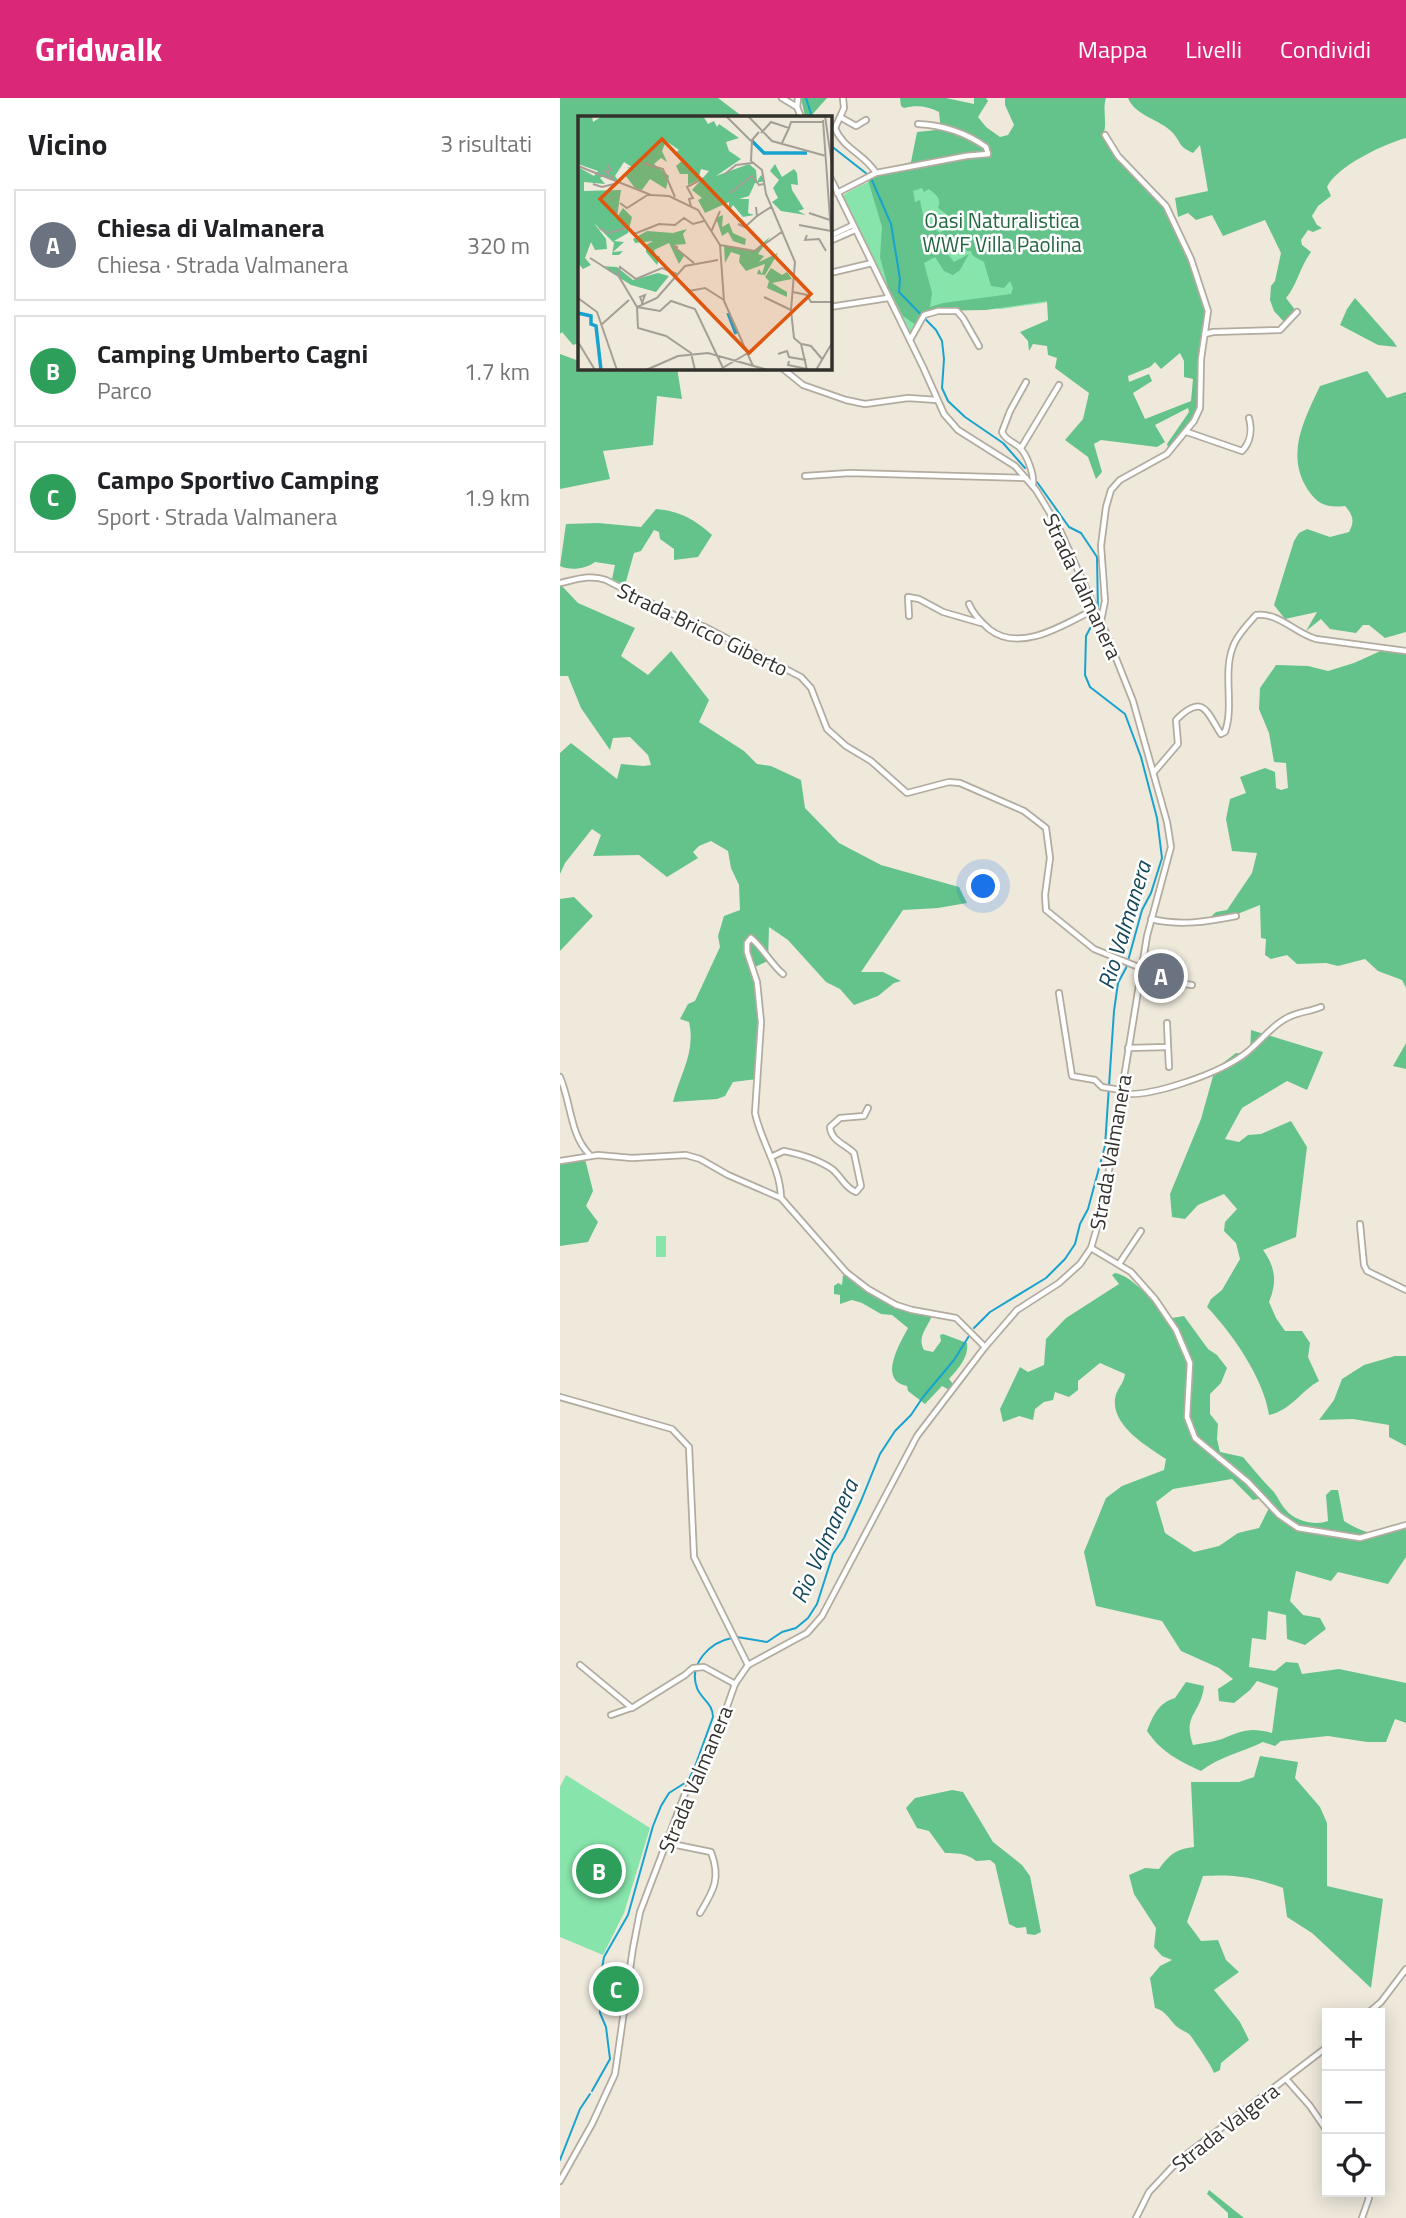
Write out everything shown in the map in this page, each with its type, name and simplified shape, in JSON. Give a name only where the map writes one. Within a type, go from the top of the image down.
[{"type":"street","points":[[782,98],[797,107]]},
{"type":"street","points":[[798,98],[797,107],[801,116]]},
{"type":"street","points":[[844,98],[844,108],[835,128],[839,139],[869,163],[875,174]]},
{"type":"street","points":[[840,117],[856,126],[866,120]]},
{"type":"street","points":[[837,193],[875,174],[988,154],[986,147],[975,139],[936,125],[918,124]]},
{"type":"street","points":[[969,604],[982,623],[998,636],[1024,639],[1098,615],[1105,601],[1101,545],[1111,490],[1120,480],[1167,454],[1187,432],[1200,408],[1208,311],[1180,232],[1166,206],[1118,156],[1105,135]]},
{"type":"street","name":"Strada Valmanera","points":[[560,2181],[592,2124],[615,2074],[640,1912],[686,1791],[702,1770],[711,1752],[734,1684],[748,1665],[807,1633],[822,1616],[911,1445],[985,1347],[1017,1310],[1059,1283],[1080,1264],[1091,1248],[1102,1207],[1139,978],[1151,919],[1171,847],[1133,701],[1059,528],[1027,478],[999,454],[958,430],[944,414],[831,179]]},
{"type":"street","points":[[831,238],[854,227]]},
{"type":"street","points":[[831,273],[872,263]]},
{"type":"street","points":[[831,307],[888,298]]},
{"type":"street","points":[[910,340],[923,317],[937,311],[957,311],[979,346]]},
{"type":"street","points":[[1205,334],[1280,330],[1297,312]]},
{"type":"street","points":[[783,369],[803,385],[865,404],[908,398],[937,400]]},
{"type":"street","points":[[1026,382],[1002,432],[1004,438],[1021,448],[1032,475],[1033,486]]},
{"type":"street","points":[[1021,448],[1059,385]]},
{"type":"street","points":[[1187,432],[1242,451],[1246,447],[1251,428],[1249,418]]},
{"type":"street","points":[[805,476],[850,474],[1027,478]]},
{"type":"street","name":"Strada Bricco Giberto","points":[[560,583],[597,577],[606,580],[801,677],[811,688],[827,729],[907,793],[949,782],[960,783],[1024,811],[1046,828],[1050,858],[1045,895],[1046,910],[1094,950],[1141,968]]},
{"type":"street","points":[[909,616],[908,597],[919,599],[943,612],[982,623]]},
{"type":"street","points":[[1153,772],[1178,744],[1176,720],[1192,708],[1201,707],[1207,710],[1219,731],[1222,734],[1225,732],[1230,717],[1230,656],[1241,631],[1256,615],[1264,614],[1276,618],[1305,636],[1316,639],[1406,651]]},
{"type":"street","points":[[1151,919],[1170,923],[1198,923],[1236,916]]},
{"type":"street","points":[[781,1198],[781,1184],[755,1113],[761,1022],[757,982],[747,952],[747,943],[751,939],[764,950],[768,961],[783,974]]},
{"type":"street","points":[[1139,978],[1192,985]]},
{"type":"street","points":[[1059,993],[1072,1076],[1095,1080],[1131,1096],[1155,1091],[1224,1067],[1241,1057],[1282,1020],[1321,1007]]},
{"type":"street","points":[[1167,1023],[1169,1067]]},
{"type":"street","points":[[1128,1048],[1168,1047]]},
{"type":"street","points":[[560,1077],[579,1140],[590,1155]]},
{"type":"street","points":[[771,1157],[784,1151],[823,1164],[836,1173],[849,1189],[856,1192],[861,1186],[854,1153],[836,1141],[830,1127],[840,1118],[864,1116],[868,1108]]},
{"type":"street","points":[[560,1161],[590,1155],[632,1158],[677,1155],[693,1157],[781,1198],[846,1272],[868,1289],[896,1305],[950,1315],[961,1321],[985,1347]]},
{"type":"street","points":[[1360,1224],[1367,1271],[1406,1290]]},
{"type":"street","points":[[1119,1264],[1141,1231]]},
{"type":"street","points":[[1091,1248],[1131,1272],[1155,1299],[1176,1330],[1189,1355],[1187,1417],[1191,1431],[1201,1444],[1248,1482],[1279,1515],[1298,1528],[1365,1538],[1406,1525]]},
{"type":"street","points":[[560,1397],[672,1429],[689,1447],[694,1558],[748,1665]]},
{"type":"street","points":[[580,1665],[632,1708]]},
{"type":"street","points":[[611,1714],[632,1708],[698,1667],[734,1684]]},
{"type":"street","points":[[667,1843],[711,1852],[718,1875],[700,1913]]},
{"type":"street","points":[[1374,2008],[1388,1995],[1406,1969]]},
{"type":"street","name":"Strada Valgera","points":[[1136,2218],[1149,2192],[1178,2161],[1322,2051]]},
{"type":"street","points":[[1287,2080],[1322,2124]]},
{"type":"street","points":[[1362,2218],[1368,2197]]},
{"type":"green space","points":[[560,98],[718,98],[742,116],[578,116],[578,343],[573,345],[562,332],[560,334]]},
{"type":"green space","points":[[801,98],[827,98],[811,116],[805,116]]},
{"type":"green space","name":"Oasi Naturalistica WWF Villa Paolina","points":[[900,98],[946,98],[974,104],[974,98],[986,98],[988,101],[978,117],[1000,137],[1008,135],[1014,125],[1005,105],[1005,98],[1106,98],[1103,135],[1116,158],[1165,207],[1206,309],[1198,380],[1198,408],[1192,422],[1169,451],[1167,444],[1189,412],[1188,408],[1155,425],[1165,442],[1157,447],[1101,440],[1094,444],[1102,472],[1096,479],[1088,457],[1065,440],[1083,419],[1089,393],[1055,368],[1057,358],[1048,355],[1047,346],[1033,344],[1029,351],[1028,341],[1020,332],[1048,320],[1047,301],[986,310],[927,311],[916,325],[903,316],[888,287],[880,257],[882,227],[868,180],[890,168],[911,162],[917,132],[936,130],[940,122],[939,112],[935,110],[901,106]],"holes":[[[922,188],[924,192],[929,189],[936,195],[939,199],[938,208],[949,216],[947,227],[940,233],[925,220],[920,200],[915,202],[913,191]],[[958,232],[961,244],[967,251],[971,251],[973,256],[984,262],[991,286],[1004,288],[1010,281],[1013,288],[1011,294],[930,307],[932,293],[924,263],[935,257],[944,271],[953,275],[960,270],[969,254],[954,262],[939,243],[955,238]],[[1180,353],[1184,361],[1184,377],[1193,379],[1191,401],[1145,419],[1133,393],[1152,381],[1149,374],[1129,382],[1128,376],[1150,367],[1155,362],[1161,369]]]},
{"type":"green space","points":[[1128,98],[1406,98],[1406,138],[1374,151],[1340,171],[1332,179],[1327,187],[1331,196],[1318,206],[1312,216],[1322,228],[1313,232],[1308,230],[1301,240],[1302,245],[1311,252],[1286,298],[1296,311],[1285,323],[1274,311],[1270,300],[1271,286],[1275,281],[1281,253],[1265,220],[1223,236],[1212,215],[1196,220],[1188,213],[1178,217],[1175,198],[1208,191],[1200,145],[1193,153],[1185,148],[1168,128],[1136,109]]},
{"type":"green space","points":[[919,167],[1057,301],[1001,309],[977,306],[935,309],[918,319],[911,335],[842,196],[870,182]]},
{"type":"green space","points":[[1355,298],[1397,347],[1378,345],[1340,325]]},
{"type":"green space","points":[[560,354],[578,361],[578,369],[677,369],[682,399],[657,396],[653,445],[603,451],[610,479],[560,489]]},
{"type":"green space","points":[[1367,371],[1387,398],[1406,392],[1406,632],[1385,638],[1369,625],[1363,625],[1356,633],[1330,629],[1321,619],[1306,631],[1317,612],[1285,619],[1274,605],[1299,533],[1307,529],[1330,537],[1349,532],[1351,528],[1352,518],[1345,506],[1324,504],[1308,490],[1301,477],[1297,451],[1303,425],[1320,386]]},
{"type":"green space","points":[[656,509],[686,517],[712,535],[698,557],[674,560],[674,549],[660,539],[659,532],[654,530],[641,551],[634,553],[625,585],[612,579],[615,565],[595,562],[578,569],[560,566],[566,524],[598,523],[641,527]]},
{"type":"green space","points":[[560,584],[578,603],[635,628],[621,656],[648,675],[671,651],[709,700],[699,722],[744,751],[757,764],[771,766],[801,780],[805,808],[839,843],[881,865],[959,887],[967,903],[903,910],[861,972],[883,972],[901,981],[894,983],[878,996],[854,1005],[840,989],[826,982],[788,940],[769,927],[768,961],[753,968],[761,1022],[757,1079],[733,1082],[725,1096],[717,1099],[673,1102],[689,1053],[691,1033],[689,1022],[680,1019],[688,1004],[695,1001],[720,947],[718,936],[724,916],[740,910],[739,885],[731,868],[728,851],[711,841],[699,846],[693,852],[698,858],[667,877],[639,855],[593,856],[601,835],[592,829],[565,863],[560,874],[560,753],[571,743],[617,779],[621,764],[651,765],[648,755],[630,737],[613,738],[610,750],[581,708],[568,676],[560,676]]},
{"type":"green space","points":[[1385,649],[1406,652],[1406,988],[1402,980],[1378,971],[1365,959],[1338,966],[1326,963],[1297,964],[1287,955],[1271,959],[1265,955],[1266,939],[1261,938],[1260,905],[1235,915],[1206,921],[1216,912],[1227,910],[1252,873],[1257,853],[1232,851],[1226,819],[1230,799],[1246,793],[1240,777],[1265,768],[1275,772],[1276,788],[1288,788],[1286,763],[1274,762],[1269,733],[1259,709],[1260,688],[1276,665],[1308,666],[1328,671]]},
{"type":"green space","points":[[574,897],[593,916],[560,951],[560,899]]},
{"type":"green space","points":[[1251,1030],[1323,1052],[1307,1090],[1287,1081],[1242,1108],[1225,1139],[1239,1142],[1248,1135],[1261,1134],[1291,1121],[1307,1147],[1296,1237],[1263,1250],[1274,1275],[1269,1302],[1285,1331],[1302,1331],[1310,1343],[1308,1357],[1319,1381],[1289,1405],[1269,1415],[1261,1387],[1246,1357],[1207,1307],[1211,1299],[1222,1290],[1240,1259],[1236,1243],[1224,1231],[1225,1222],[1237,1209],[1224,1194],[1198,1205],[1185,1219],[1172,1217],[1170,1194],[1201,1119],[1215,1069],[1236,1053],[1250,1054]]},
{"type":"green space","points":[[1406,1043],[1406,1069],[1393,1066]]},
{"type":"green space","points":[[585,1159],[593,1191],[586,1206],[598,1222],[588,1242],[560,1246],[560,1164]]},
{"type":"green space","points":[[656,1236],[666,1236],[666,1257],[656,1257]]},
{"type":"green space","points":[[846,1272],[886,1299],[933,1312],[923,1335],[924,1350],[933,1352],[941,1341],[940,1335],[943,1334],[967,1343],[965,1358],[949,1379],[953,1384],[951,1391],[942,1386],[925,1404],[908,1391],[907,1386],[898,1382],[892,1369],[893,1361],[908,1328],[892,1315],[881,1314],[862,1303],[852,1300],[840,1304],[840,1295],[834,1294],[834,1286],[838,1283],[842,1285]]},
{"type":"green space","points":[[1115,1273],[1129,1279],[1166,1319],[1184,1316],[1208,1349],[1217,1355],[1227,1368],[1221,1383],[1210,1394],[1210,1414],[1218,1424],[1220,1452],[1243,1457],[1290,1514],[1311,1523],[1328,1521],[1326,1495],[1331,1490],[1338,1490],[1344,1521],[1361,1530],[1375,1533],[1406,1525],[1406,1557],[1388,1584],[1338,1572],[1331,1581],[1296,1571],[1290,1601],[1303,1615],[1320,1618],[1326,1629],[1305,1645],[1287,1639],[1286,1615],[1268,1611],[1266,1640],[1252,1638],[1249,1667],[1275,1671],[1286,1662],[1298,1663],[1302,1674],[1339,1669],[1406,1683],[1406,1723],[1395,1719],[1386,1742],[1328,1736],[1281,1741],[1275,1746],[1263,1742],[1223,1758],[1201,1771],[1171,1755],[1158,1745],[1147,1731],[1157,1711],[1164,1703],[1175,1698],[1186,1682],[1204,1686],[1191,1721],[1190,1735],[1193,1745],[1246,1731],[1272,1733],[1278,1688],[1257,1681],[1234,1703],[1219,1701],[1218,1689],[1233,1679],[1219,1668],[1181,1651],[1162,1621],[1096,1606],[1084,1552],[1106,1498],[1122,1486],[1164,1470],[1166,1459],[1132,1434],[1119,1418],[1115,1399],[1125,1374],[1100,1363],[1078,1381],[1078,1390],[1069,1397],[1055,1392],[1053,1400],[1044,1402],[1035,1409],[1033,1420],[1019,1416],[1003,1422],[1000,1409],[1020,1367],[1028,1372],[1044,1365],[1046,1339],[1066,1318],[1119,1284],[1112,1275]],"holes":[[[1232,1479],[1253,1500],[1263,1498],[1270,1506],[1259,1528],[1238,1533],[1219,1546],[1194,1552],[1165,1533],[1156,1502],[1173,1489]]]},
{"type":"green space","points":[[1395,1356],[1406,1356],[1406,1446],[1389,1437],[1389,1425],[1353,1419],[1319,1420],[1334,1400],[1342,1379],[1364,1365]]},
{"type":"green space","points":[[1260,1756],[1298,1762],[1295,1778],[1320,1807],[1327,1823],[1327,1886],[1383,1899],[1371,1988],[1312,1933],[1287,1917],[1283,1888],[1244,1877],[1203,1876],[1187,1922],[1201,1941],[1218,1940],[1226,1960],[1239,1972],[1214,1990],[1240,2022],[1249,2040],[1221,2063],[1220,2070],[1214,2073],[1190,2035],[1155,2008],[1150,1978],[1160,1966],[1172,1960],[1162,1956],[1154,1947],[1156,1928],[1134,1894],[1129,1875],[1145,1868],[1159,1869],[1174,1853],[1194,1847],[1191,1782],[1239,1782],[1254,1777]]},
{"type":"green space","points":[[566,1775],[650,1828],[624,1913],[603,1955],[560,1937],[560,1787]]},
{"type":"green space","points":[[952,1790],[963,1792],[993,1842],[1022,1865],[1030,1876],[1041,1932],[1035,1935],[1027,1934],[1026,1927],[1017,1928],[1009,1924],[995,1864],[990,1860],[976,1861],[965,1855],[945,1853],[929,1831],[917,1828],[906,1808],[915,1798]]},
{"type":"green space","points":[[609,1965],[629,1968],[622,2012],[603,2009]]},
{"type":"green space","points":[[1209,2190],[1244,2218],[1228,2218],[1228,2213],[1207,2194]]},
{"type":"waterway","name":"Rio Valmanera","points":[[806,98],[812,116]]},
{"type":"waterway","name":"Rio Valmanera","points":[[831,146],[867,174]]},
{"type":"waterway","name":"Rio Valmanera","points":[[871,178],[891,224],[900,279],[899,292],[936,330],[942,341],[942,388],[948,401],[965,417],[1003,443],[1025,468]]},
{"type":"waterway","name":"Rio Valmanera","points":[[1037,482],[1069,527],[1081,533],[1097,557],[1098,612]]},
{"type":"waterway","name":"Rio Valmanera","points":[[974,1328],[990,1312],[1046,1278],[1065,1259],[1075,1244],[1080,1224],[1088,1209],[1105,1146],[1118,983],[1126,968],[1142,910],[1151,893],[1162,858],[1157,818],[1141,757],[1125,714],[1090,687],[1085,675],[1086,636],[1096,617]]},
{"type":"waterway","name":"Rio Valmanera","points":[[737,1637],[767,1642],[782,1632],[796,1628],[808,1618],[817,1604],[833,1554],[844,1538],[880,1454],[895,1431],[954,1360],[969,1336]]},
{"type":"waterway","name":"Rio Valmanera","points":[[592,2091],[610,2059],[606,2027],[600,2013],[599,1985],[604,1957],[628,1915],[661,1806],[669,1793],[688,1781],[713,1717],[711,1708],[697,1688],[695,1679],[698,1663],[709,1649],[732,1638]]},
{"type":"waterway","name":"Rio Valmanera","points":[[560,2160],[580,2109],[590,2094]]},
{"type":"place","name":"Chiesa di Valmanera","points":[[1161,976]]},
{"type":"place","name":"Camping Umberto Cagni","points":[[599,1871]]},
{"type":"place","name":"Campo Sportivo Camping","points":[[616,1989]]}]
